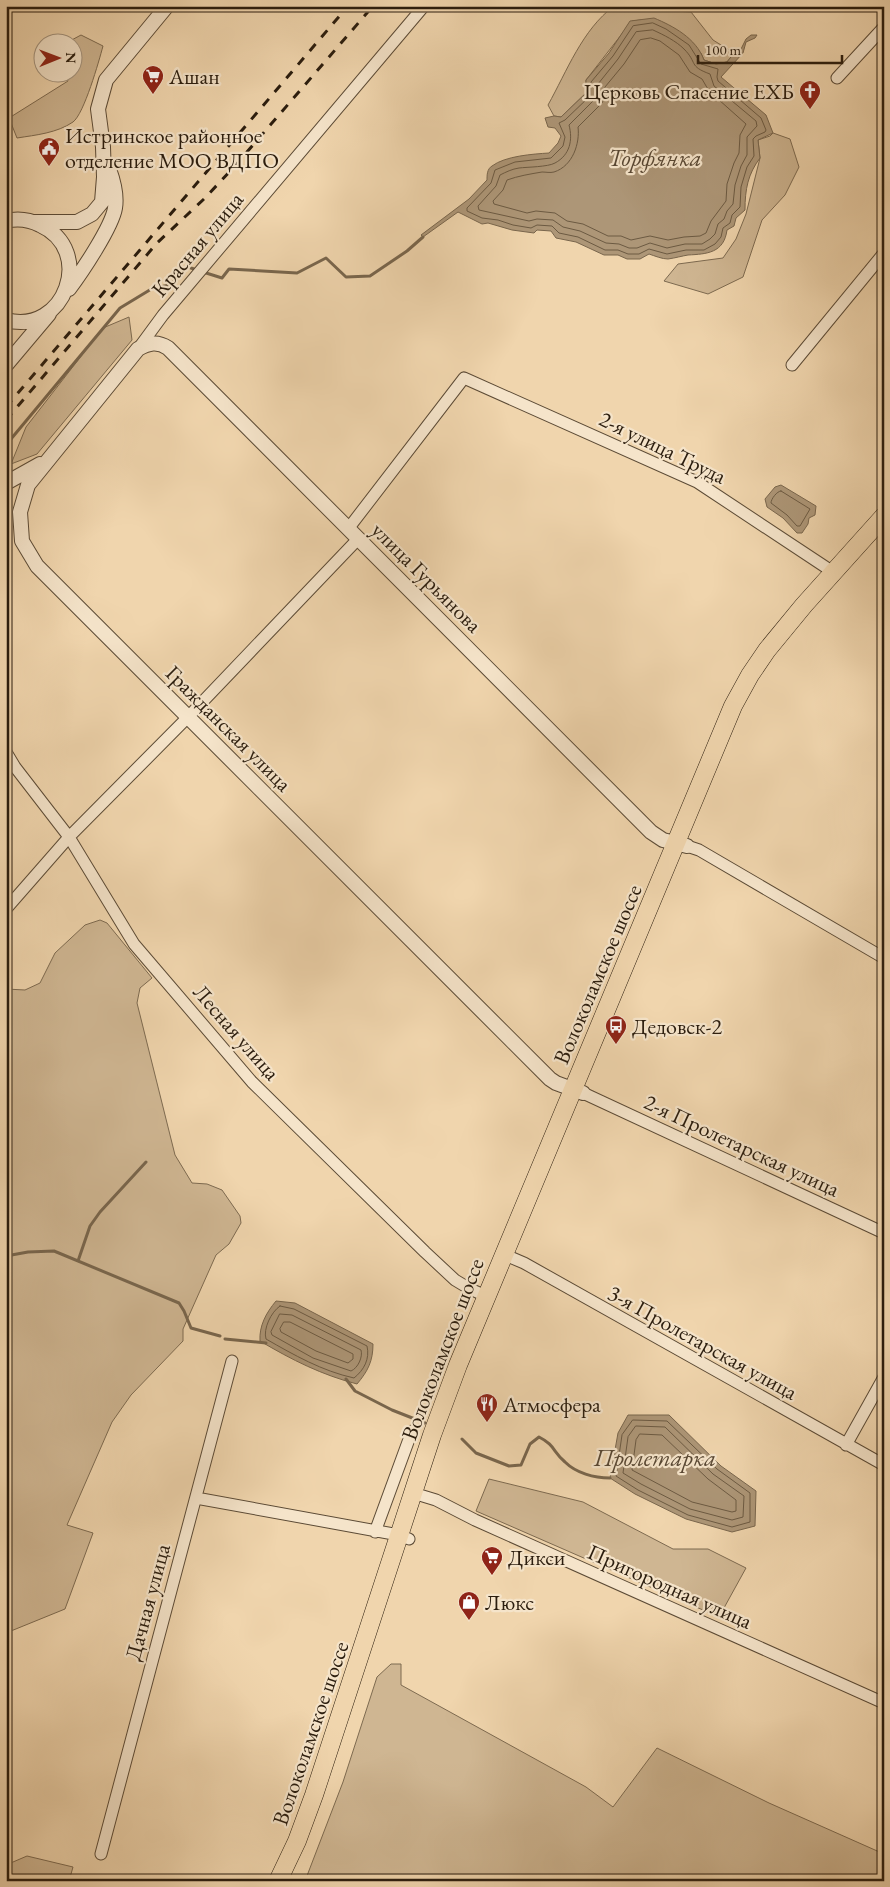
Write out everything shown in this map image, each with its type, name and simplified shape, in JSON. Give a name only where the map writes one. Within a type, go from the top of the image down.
[{"type":"main road","points":[[682,845],[717,742],[750,675],[785,627],[884,516]]},
{"type":"main road","points":[[682,845],[758,681],[773,658],[811,611],[884,531]]},
{"type":"main road","name":"Волоколамское шоссе","points":[[418,1494],[468,1368],[508,1256],[682,845]]},
{"type":"main road","name":"Волоколамское шоссе","points":[[289,1881],[307,1844],[325,1797],[448,1392],[486,1296],[508,1256]]},
{"type":"main road","name":"Волоколамское шоссе","points":[[278,1881],[297,1841],[314,1795],[404,1537]]},
{"type":"street","points":[[10,219],[33,222],[77,222],[98,209],[102,202],[104,177],[103,146],[98,109],[106,80],[167,6]]},
{"type":"street","name":"Красная улица","points":[[138,349],[162,315],[424,6]]},
{"type":"street","points":[[837,78],[884,27]]},
{"type":"street","points":[[6,365],[78,278],[111,218],[115,207],[112,178],[103,146]]},
{"type":"street","points":[[33,222],[52,232],[67,253],[69,280],[63,296]]},
{"type":"street","points":[[792,365],[884,253]]},
{"type":"street","points":[[6,320],[28,321],[52,310]]},
{"type":"street","name":"улица Гурьянова","points":[[138,349],[148,344],[156,343],[168,348],[651,832],[663,840],[682,845]]},
{"type":"street","name":"Гражданская улица","points":[[138,349],[28,485],[20,512],[22,541],[37,566],[550,1079],[556,1084],[578,1092]]},
{"type":"street","name":"2-я улица Труда","points":[[353,534],[464,378],[697,482],[833,572]]},
{"type":"street","points":[[6,483],[37,466],[54,452]]},
{"type":"street","points":[[6,509],[15,518],[22,537]]},
{"type":"street","points":[[6,909],[69,837],[188,718],[353,534]]},
{"type":"street","name":"Лесная улица","points":[[6,752],[15,767],[69,837],[134,944],[252,1082],[455,1280],[486,1296]]},
{"type":"street","points":[[682,845],[699,850],[884,958]]},
{"type":"street","name":"2-я Пролетарская улица","points":[[578,1092],[884,1233]]},
{"type":"street","name":"3-я Пролетарская улица","points":[[508,1256],[884,1465]]},
{"type":"street","name":"Дачная улица","points":[[101,1854],[232,1362]]},
{"type":"street","points":[[846,1445],[884,1377]]},
{"type":"street","points":[[375,1532],[412,1431]]},
{"type":"street","name":"Пригородная улица","points":[[418,1494],[436,1500],[475,1520],[884,1703]]},
{"type":"street","points":[[196,1498],[404,1537]]},
{"type":"shaded area","points":[[614,6],[651,6],[657,10],[691,12],[713,40],[734,53],[727,62],[716,64],[704,60],[701,53],[641,20],[632,21],[586,80],[586,93],[561,117],[554,116],[548,105],[576,52],[593,27]]},
{"type":"shaded area","points":[[82,36],[103,46],[91,87],[82,109],[73,122],[60,129],[46,133],[17,138],[9,118],[66,82],[82,82]]},
{"type":"shaded area","points":[[773,133],[790,139],[799,167],[785,195],[762,220],[743,277],[708,294],[664,281],[678,264],[723,258],[736,239],[746,214],[760,158],[758,140]]},
{"type":"shaded area","points":[[129,317],[132,340],[37,454],[11,464],[26,427],[103,328]]},
{"type":"shaded area","points":[[100,920],[107,923],[152,978],[140,988],[137,1003],[175,1155],[192,1183],[207,1184],[222,1190],[240,1216],[241,1223],[229,1244],[216,1255],[183,1329],[183,1341],[131,1395],[112,1422],[67,1525],[93,1533],[65,1609],[6,1633],[6,989],[25,990],[40,983],[55,953],[85,925]]},
{"type":"shaded area","points":[[489,1479],[583,1502],[673,1549],[708,1549],[746,1568],[719,1617],[476,1511]]},
{"type":"shaded area","points":[[391,1664],[401,1664],[401,1685],[586,1787],[613,1807],[657,1748],[769,1803],[884,1854],[884,1881],[305,1881],[343,1782],[377,1677]]},
{"type":"shaded area","points":[[27,1856],[73,1867],[69,1881],[6,1881],[6,1865]]},
{"type":"water","name":"Торфянка","points":[[654,18],[669,25],[690,39],[704,60],[716,64],[727,62],[734,53],[740,51],[746,39],[751,35],[757,35],[746,42],[743,53],[721,77],[766,115],[773,133],[758,140],[760,158],[748,182],[745,210],[736,218],[734,226],[727,230],[725,238],[718,248],[708,253],[668,259],[649,254],[640,259],[627,259],[618,255],[604,255],[576,242],[556,238],[551,231],[537,230],[534,233],[512,230],[488,223],[482,224],[458,212],[423,237],[421,235],[469,199],[487,180],[490,167],[512,158],[549,153],[558,143],[561,136],[555,128],[548,127],[545,118],[561,117],[586,93],[586,80],[609,53],[630,21]]},
{"type":"water","points":[[781,485],[816,506],[815,515],[809,518],[808,524],[802,533],[797,533],[783,518],[767,507],[765,499],[775,487]]},
{"type":"water","points":[[276,1301],[295,1303],[373,1344],[369,1365],[357,1384],[307,1366],[260,1341],[264,1320]]},
{"type":"water","name":"Пролетарка","points":[[628,1415],[669,1415],[721,1466],[756,1491],[755,1526],[732,1532],[686,1519],[635,1494],[610,1478],[618,1433]]},
{"type":"waterway","points":[[203,272],[222,278],[229,269],[297,273],[326,258],[346,277],[370,276],[407,251],[423,237]]},
{"type":"waterway","points":[[6,445],[120,308],[153,288],[170,285],[188,267],[197,270]]},
{"type":"waterway","points":[[78,1261],[90,1226],[100,1212],[146,1162]]},
{"type":"waterway","points":[[6,1256],[28,1252],[54,1251],[179,1303],[191,1328],[220,1336]]},
{"type":"waterway","points":[[225,1339],[266,1343]]},
{"type":"waterway","points":[[346,1379],[355,1391],[392,1410],[425,1423]]},
{"type":"waterway","points":[[462,1439],[476,1453],[509,1466],[521,1465],[530,1444],[539,1437],[548,1443],[574,1469],[592,1476],[610,1478]]},
{"type":"railway","points":[[6,407],[348,6]]},
{"type":"railway","points":[[6,420],[157,243],[204,199],[234,167],[373,6]]},
{"type":"place","name":"Ашан","points":[[153,95]]},
{"type":"place","name":"Церковь Спасение ЕХБ","points":[[810,110]]},
{"type":"place","name":"Истринское районное отделение МОО ВДПО","points":[[49,167]]},
{"type":"place","name":"Дедовск-2","points":[[616,1045]]},
{"type":"place","name":"Атмосфера","points":[[487,1423]]},
{"type":"place","name":"Дикси","points":[[492,1576]]},
{"type":"place","name":"Люкс","points":[[469,1621]]}]
